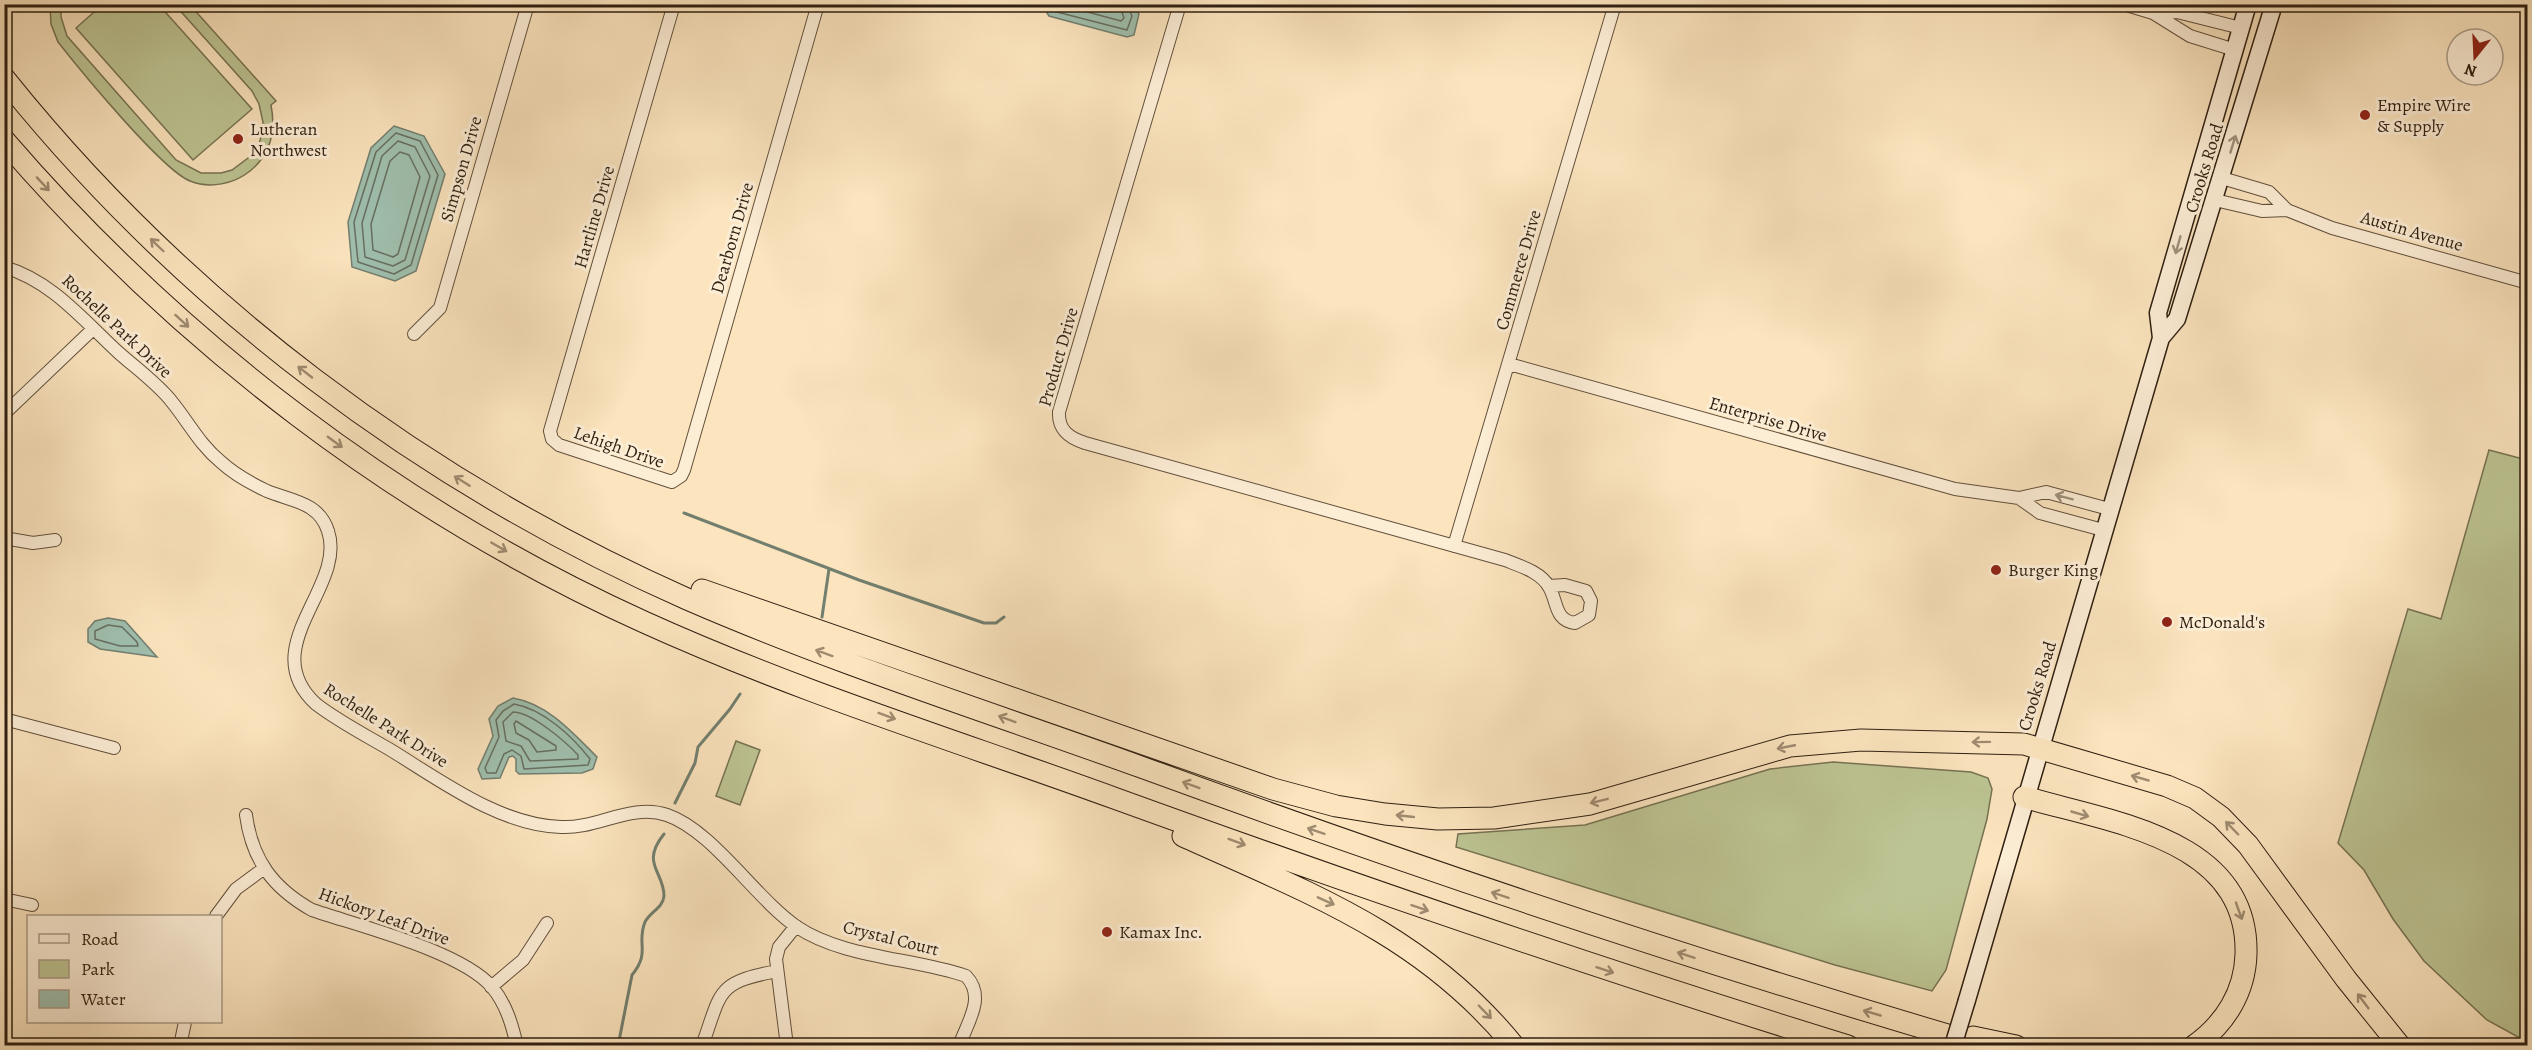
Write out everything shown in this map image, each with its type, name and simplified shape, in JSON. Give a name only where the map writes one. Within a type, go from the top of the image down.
[{"type":"highway","points":[[4,78],[63,148],[137,226],[264,340],[403,443],[468,484],[568,541],[658,585],[755,627],[1274,816],[1609,930],[1985,1046]]},
{"type":"highway","points":[[4,140],[118,261],[202,338],[331,440],[440,512],[554,578],[701,647],[1043,773],[1541,949],[1848,1046]]},
{"type":"highway","points":[[568,541],[784,621],[1251,782],[1336,806],[1385,814],[1466,819],[1543,813],[1634,792],[1768,751],[1816,743],[1861,740],[2001,742],[2038,748],[2167,786],[2195,798],[2221,817],[2248,845],[2346,979],[2400,1046]]},
{"type":"highway","points":[[1043,773],[1331,903],[1379,929],[1453,982],[1514,1046]]},
{"type":"highway","points":[[2024,797],[2168,841],[2195,855],[2225,884],[2242,922],[2246,965],[2231,1007],[2215,1028],[2194,1046]]},
{"type":"highway","points":[[1928,1029],[2016,1046]]},
{"type":"main road","name":"Crooks Road","points":[[2161,338],[2158,313],[2248,4]]},
{"type":"main road","name":"Crooks Road","points":[[1953,1046],[2038,748],[2161,338],[2177,319],[2274,4]]},
{"type":"main road","points":[[2241,28],[2254,36],[2258,58]]},
{"type":"main road","points":[[2200,168],[2203,192],[2215,200]]},
{"type":"street","name":"Simpson Drive","points":[[414,334],[440,308],[528,4]]},
{"type":"street","name":"Hartline Drive","points":[[552,439],[550,431],[674,4]]},
{"type":"street","name":"Dearborn Drive","points":[[677,480],[684,470],[818,4]]},
{"type":"street","name":"Product Drive","points":[[1180,4],[1059,411],[1062,429],[1067,435],[1086,443],[1454,546]]},
{"type":"street","name":"Commerce Drive","points":[[1454,546],[1615,4]]},
{"type":"street","points":[[2122,4],[2153,13],[2190,36],[2235,50]]},
{"type":"street","points":[[2153,13],[2177,12],[2241,28]]},
{"type":"street","name":"Austin Avenue","points":[[2222,178],[2269,192],[2287,210],[2332,228],[2528,284]]},
{"type":"street","name":"Austin Avenue","points":[[2215,200],[2262,212],[2287,210]]},
{"type":"street","name":"Rochelle Park Drive","points":[[4,267],[46,285],[168,398],[194,435],[219,461],[258,486],[310,507],[325,523],[330,539],[329,559],[295,649],[298,680],[316,704],[432,776],[488,806],[519,819],[546,825],[573,827],[641,811],[659,813],[678,820],[696,832],[796,926]]},
{"type":"street","points":[[4,414],[93,329]]},
{"type":"street","name":"Enterprise Drive","points":[[1509,364],[1964,491],[2019,498],[2046,492],[2109,509]]},
{"type":"street","name":"Lehigh Drive","points":[[552,439],[559,446],[668,482],[677,480]]},
{"type":"street","name":"Enterprise Drive","points":[[2019,498],[2040,513],[2103,530]]},
{"type":"street","points":[[4,538],[33,543],[55,540]]},
{"type":"street","points":[[1454,546],[1530,570],[1549,586]]},
{"type":"street","points":[[4,719],[114,748]]},
{"type":"street","name":"Hickory Leaf Drive","points":[[246,815],[249,838],[263,869],[294,900],[312,910],[441,954],[462,964],[491,987],[512,1023],[517,1046]]},
{"type":"street","points":[[217,915],[236,889],[263,869]]},
{"type":"street","points":[[4,899],[32,905]]},
{"type":"street","points":[[491,987],[523,960],[547,923]]},
{"type":"street","points":[[787,1046],[777,971],[779,947],[796,926]]},
{"type":"street","name":"Crystal Court","points":[[796,926],[842,945],[966,976],[975,986],[976,997],[958,1046]]},
{"type":"street","points":[[702,1046],[720,998],[729,985],[747,977],[777,971]]},
{"type":"street","points":[[180,1046],[185,1023]]},
{"type":"green space","points":[[50,5],[61,5],[61,17],[67,36],[176,160],[201,173],[221,173],[232,170],[252,155],[260,141],[263,122],[259,104],[252,91],[175,5],[190,5],[276,101],[271,105],[272,133],[263,157],[244,175],[222,184],[206,185],[190,181],[177,173],[122,118],[58,42],[51,24]]},
{"type":"green space","points":[[102,5],[159,5],[252,109],[193,160],[76,28]]},
{"type":"green space","points":[[2489,450],[2527,460],[2527,1042],[2487,1020],[2424,961],[2393,919],[2364,870],[2338,843],[2408,609],[2441,619]]},
{"type":"green space","points":[[736,741],[760,750],[740,805],[716,796]]},
{"type":"green space","points":[[1833,762],[1971,772],[1988,778],[1992,789],[1987,819],[1946,970],[1932,991],[1835,965],[1456,847],[1458,834],[1585,825],[1770,769]]},
{"type":"water","points":[[1042,5],[1131,5],[1139,14],[1134,35],[1127,37],[1049,16]]},
{"type":"water","points":[[394,126],[424,136],[445,174],[416,271],[395,281],[352,267],[348,222],[371,148]]},
{"type":"water","points":[[108,618],[125,621],[157,657],[100,649],[88,642],[88,629],[95,621]]},
{"type":"water","points":[[513,698],[538,706],[569,729],[597,757],[593,769],[582,773],[519,774],[516,771],[516,759],[513,756],[509,757],[500,778],[482,779],[478,769],[493,736],[489,719],[498,706]]},
{"type":"waterway","points":[[684,513],[859,580],[984,623],[996,623],[1004,617]]},
{"type":"waterway","points":[[822,617],[829,569]]},
{"type":"waterway","points":[[675,803],[695,763],[698,747],[740,694]]},
{"type":"waterway","points":[[618,1046],[632,975],[641,960],[645,922],[659,907],[664,896],[661,880],[653,860],[657,844],[664,834]]},
{"type":"place","name":"Empire Wire & Supply","points":[[2365,115]]},
{"type":"place","name":"Lutheran Northwest","points":[[238,139]]},
{"type":"place","name":"Burger King","points":[[1996,570]]},
{"type":"place","name":"McDonald's","points":[[2167,622]]},
{"type":"place","name":"Kamax Inc.","points":[[1107,932]]}]
